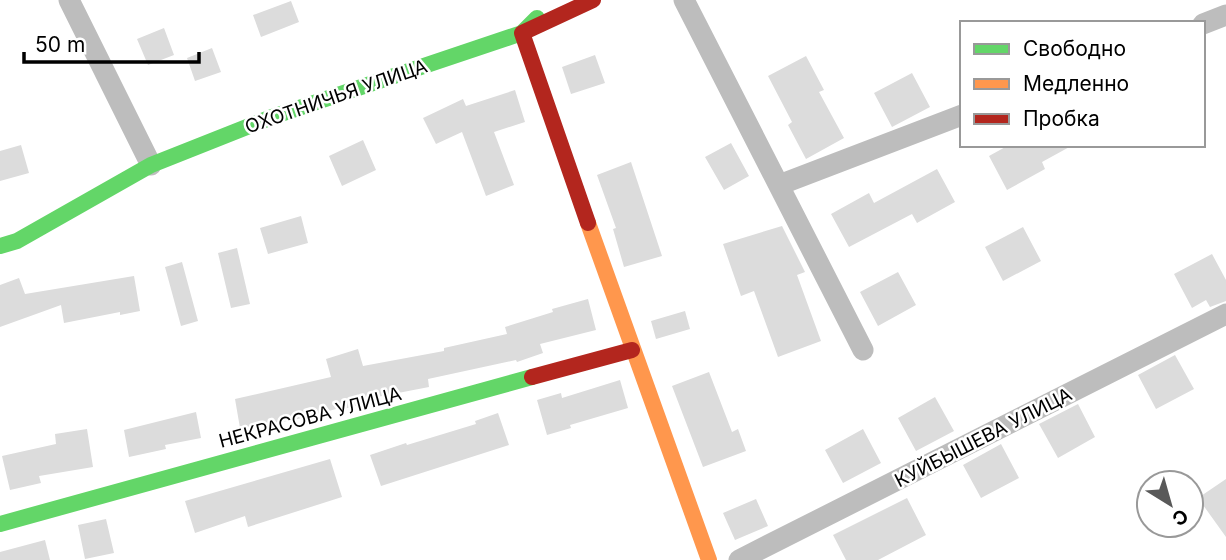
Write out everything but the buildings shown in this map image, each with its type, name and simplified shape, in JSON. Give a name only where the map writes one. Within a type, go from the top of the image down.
[{"type":"street","points":[[69,0],[152,165]]},
{"type":"street","name":"ОХОТНИЧЬЯ УЛИЦА","points":[[522,33],[555,0]]},
{"type":"street","name":"ОХОТНИЧЬЯ УЛИЦА","points":[[0,246],[17,242],[152,165],[272,117],[522,33],[593,0]]},
{"type":"street","points":[[684,0],[863,350]]},
{"type":"street","points":[[1205,22],[1226,15]]},
{"type":"street","points":[[522,33],[632,350],[709,560]]},
{"type":"street","points":[[779,185],[960,116]]},
{"type":"street","name":"КУЙБЫШЕВА УЛИЦА","points":[[739,560],[1226,314]]},
{"type":"street","name":"НЕКРАСОВА УЛИЦА","points":[[0,524],[632,350]]},
{"type":"traffic: fast","points":[[0,246],[17,241],[151,165],[272,117],[522,33],[537,18]]},
{"type":"traffic: fast","points":[[0,524],[532,377]]},
{"type":"traffic: slow","points":[[588,223],[709,560]]},
{"type":"traffic: jam","points":[[588,223],[522,33],[593,0]]},
{"type":"traffic: jam","points":[[532,377],[632,350]]}]
